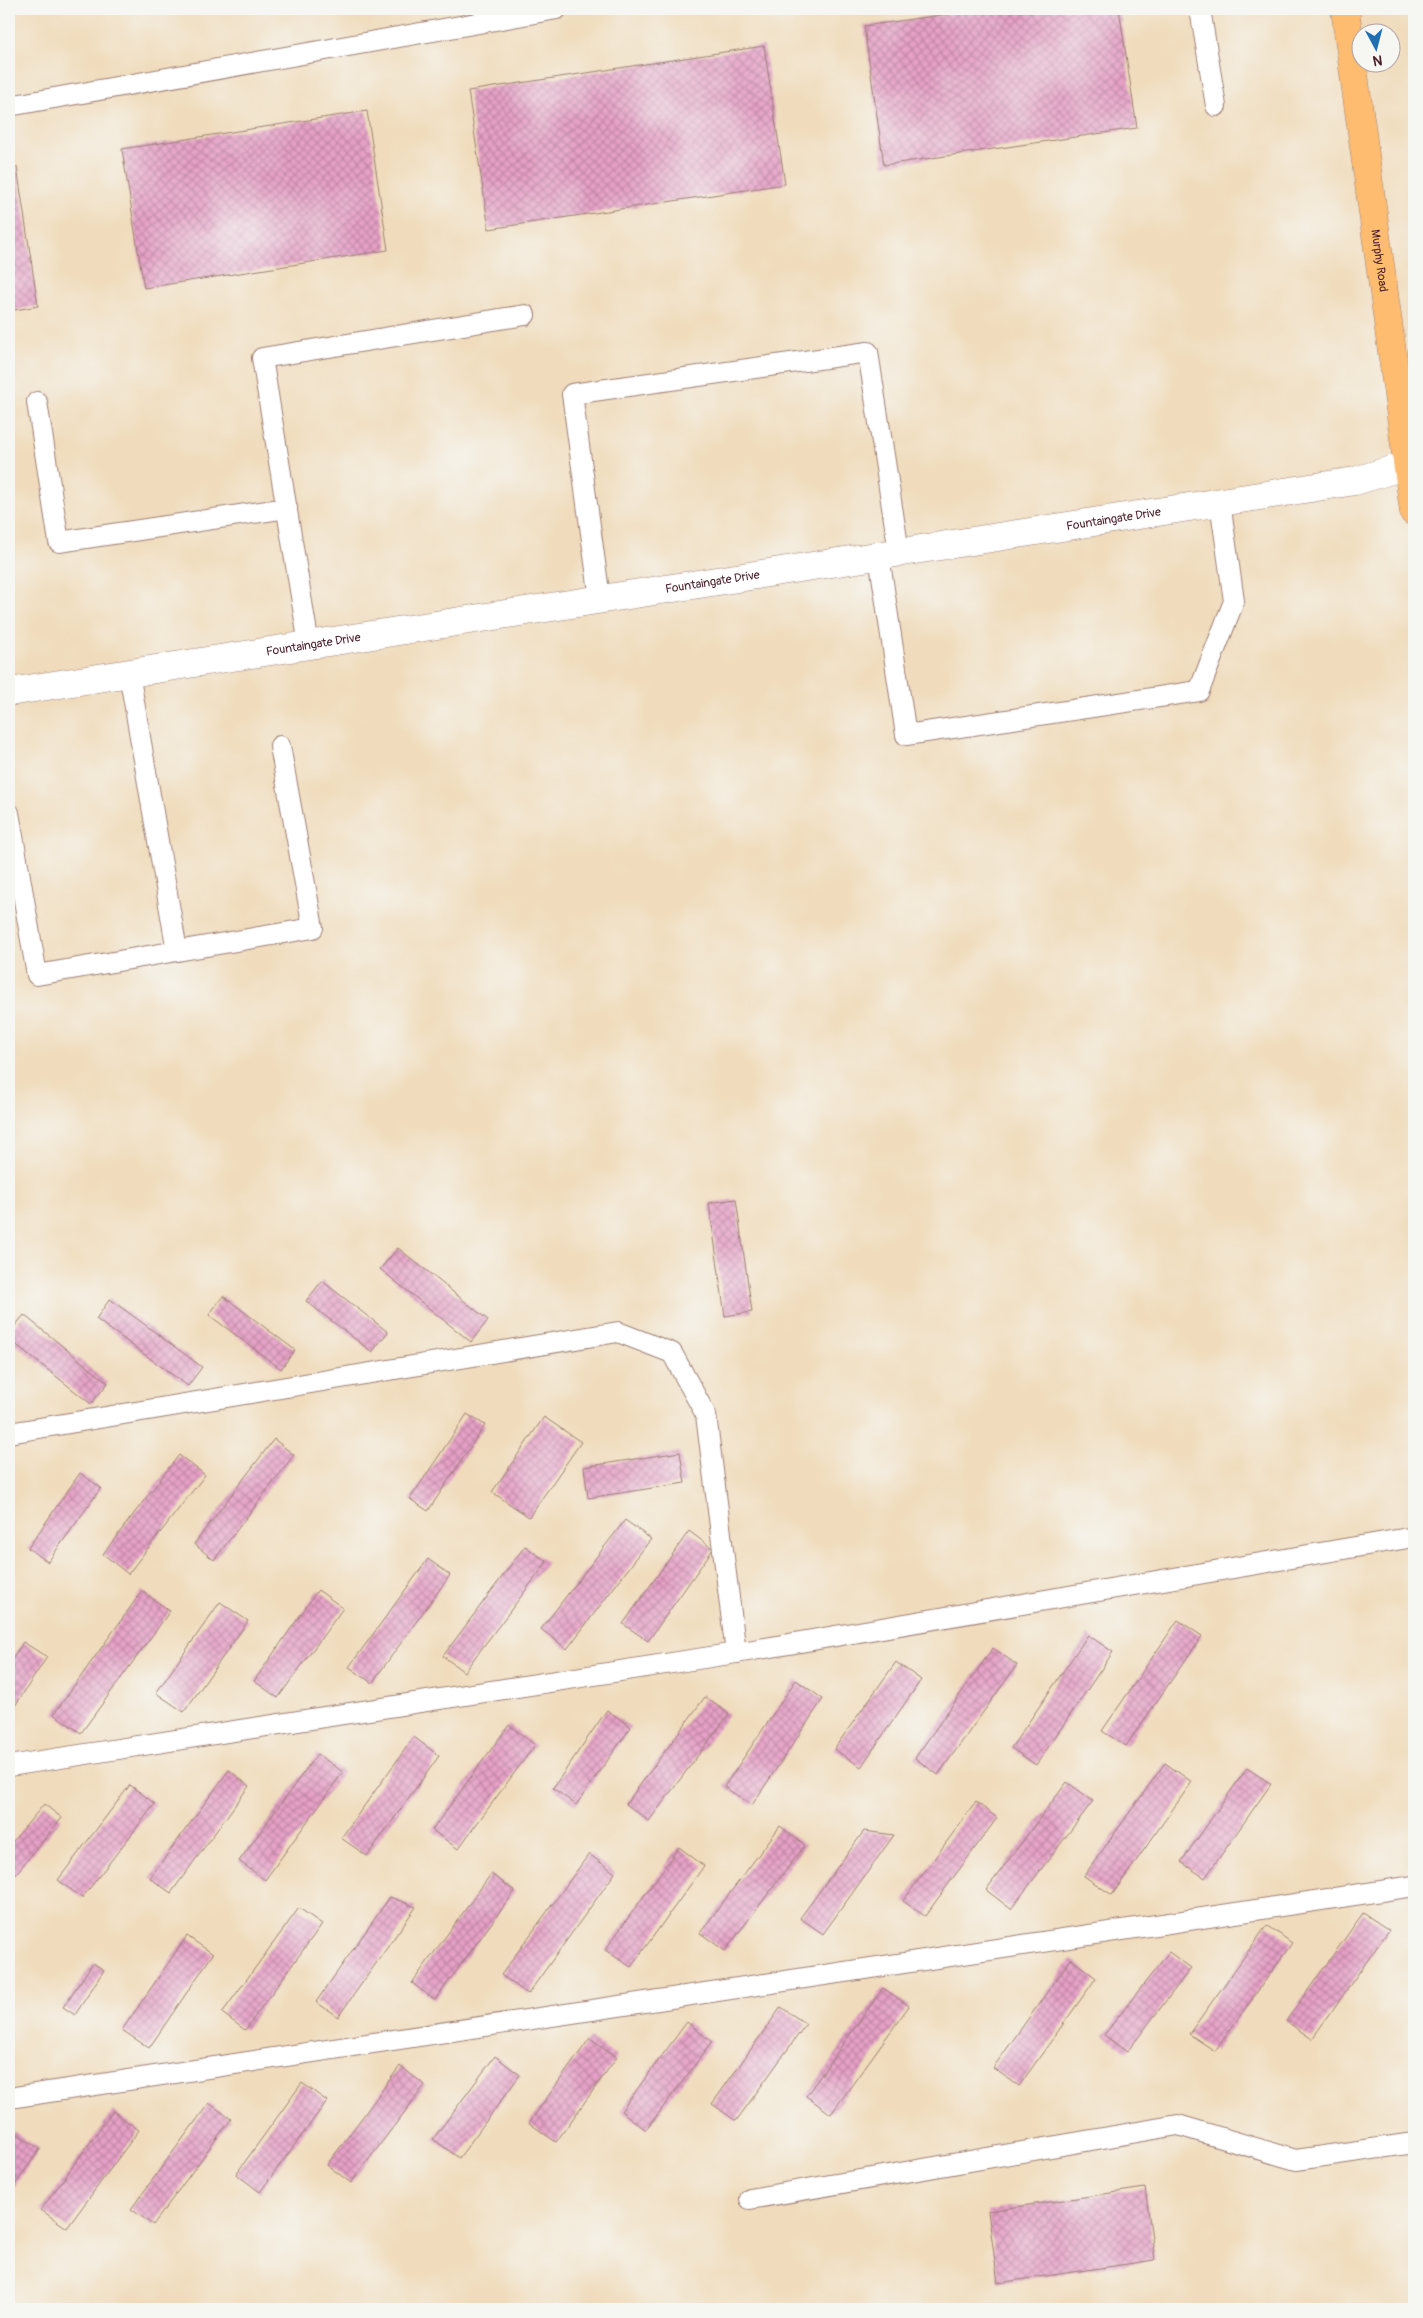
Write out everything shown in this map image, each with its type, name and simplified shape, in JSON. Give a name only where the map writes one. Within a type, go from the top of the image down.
[{"type":"main road","name":"Murphy Road","points":[[1345,9],[1411,463],[1414,512]]},
{"type":"street","name":"Fountaingate Drive","points":[[9,692],[1355,481],[1411,463]]},
{"type":"lane","points":[[9,106],[557,9]]},
{"type":"lane","points":[[1200,9],[1216,106]]},
{"type":"lane","points":[[309,645],[262,358],[526,315]]},
{"type":"lane","points":[[600,599],[572,394],[868,352],[906,735],[1200,691],[1234,601],[1220,502]]},
{"type":"lane","points":[[37,402],[59,542],[287,508]]},
{"type":"lane","points":[[129,673],[177,951]]},
{"type":"lane","points":[[9,813],[36,975],[313,928],[280,746]]},
{"type":"lane","points":[[9,1433],[618,1332],[672,1353],[706,1415],[736,1653]]},
{"type":"lane","points":[[9,1766],[736,1653],[1414,1537]]},
{"type":"lane","points":[[9,2098],[1414,1886]]},
{"type":"lane","points":[[750,2198],[1178,2125],[1296,2160],[1414,2143]]},
{"type":"building","points":[[983,9],[1119,9],[1137,128],[884,165],[864,26]]},
{"type":"building","points":[[764,46],[785,184],[489,229],[468,91]]},
{"type":"building","points":[[367,111],[388,250],[144,288],[122,149]]},
{"type":"building","points":[[17,167],[38,306],[9,311],[9,168]]},
{"type":"building","points":[[736,1199],[752,1312],[725,1316],[709,1203]]},
{"type":"building","points":[[398,1248],[488,1320],[471,1342],[380,1269]]},
{"type":"building","points":[[322,1281],[388,1332],[372,1352],[306,1301]]},
{"type":"building","points":[[223,1296],[295,1350],[281,1369],[209,1315]]},
{"type":"building","points":[[110,1299],[202,1367],[188,1386],[96,1319]]},
{"type":"building","points":[[24,1315],[108,1383],[91,1404],[9,1339],[9,1333]]},
{"type":"building","points":[[467,1414],[485,1425],[428,1511],[410,1499]]},
{"type":"building","points":[[544,1417],[581,1442],[529,1517],[492,1492]]},
{"type":"building","points":[[274,1439],[294,1455],[214,1560],[194,1544]]},
{"type":"building","points":[[680,1452],[685,1483],[588,1498],[584,1467]]},
{"type":"building","points":[[179,1455],[205,1475],[128,1574],[103,1554]]},
{"type":"building","points":[[80,1473],[101,1488],[48,1562],[28,1548]]},
{"type":"building","points":[[625,1520],[651,1539],[567,1649],[541,1629]]},
{"type":"building","points":[[689,1531],[713,1549],[648,1641],[623,1624]]},
{"type":"building","points":[[525,1546],[547,1562],[464,1672],[443,1656]]},
{"type":"building","points":[[428,1559],[450,1575],[372,1683],[349,1667]]},
{"type":"building","points":[[318,1590],[343,1608],[278,1698],[254,1681]]},
{"type":"building","points":[[142,1591],[170,1611],[81,1733],[54,1714]]},
{"type":"building","points":[[220,1602],[248,1621],[184,1712],[156,1693]]},
{"type":"building","points":[[1178,1620],[1202,1636],[1126,1746],[1102,1731]]},
{"type":"building","points":[[1088,1635],[1113,1652],[1036,1765],[1011,1748]]},
{"type":"building","points":[[23,1642],[47,1657],[9,1715],[9,1664]]},
{"type":"building","points":[[993,1648],[1017,1665],[938,1775],[915,1758]]},
{"type":"building","points":[[896,1662],[921,1680],[861,1767],[834,1749]]},
{"type":"building","points":[[796,1680],[823,1699],[752,1805],[724,1787]]},
{"type":"building","points":[[705,1697],[729,1714],[649,1821],[626,1804]]},
{"type":"building","points":[[607,1710],[631,1727],[576,1805],[553,1788]]},
{"type":"building","points":[[509,1725],[535,1745],[458,1849],[432,1830]]},
{"type":"building","points":[[414,1737],[439,1756],[367,1856],[341,1838]]},
{"type":"building","points":[[317,1754],[343,1772],[265,1880],[239,1861]]},
{"type":"building","points":[[1165,1763],[1192,1782],[1112,1895],[1084,1876]]},
{"type":"building","points":[[1247,1768],[1271,1784],[1205,1878],[1181,1862]]},
{"type":"building","points":[[229,1770],[249,1786],[171,1893],[150,1878]]},
{"type":"building","points":[[1067,1782],[1093,1801],[1011,1909],[986,1890]]},
{"type":"building","points":[[130,1785],[155,1804],[82,1898],[58,1880]]},
{"type":"building","points":[[976,1802],[997,1818],[925,1916],[903,1901]]},
{"type":"building","points":[[44,1804],[62,1818],[9,1882],[9,1846]]},
{"type":"building","points":[[780,1826],[805,1845],[725,1951],[700,1933]]},
{"type":"building","points":[[864,1831],[894,1835],[823,1934],[800,1918]]},
{"type":"building","points":[[679,1847],[704,1866],[631,1967],[605,1950]]},
{"type":"building","points":[[589,1854],[615,1873],[528,1994],[501,1975]]},
{"type":"building","points":[[491,1874],[515,1891],[435,2000],[412,1983]]},
{"type":"building","points":[[390,1897],[416,1907],[338,2017],[316,2002]]},
{"type":"building","points":[[299,1908],[322,1924],[245,2030],[222,2013]]},
{"type":"building","points":[[1363,1913],[1389,1930],[1312,2039],[1286,2021]]},
{"type":"building","points":[[1267,1925],[1292,1943],[1215,2051],[1189,2034]]},
{"type":"building","points":[[187,1936],[213,1954],[149,2048],[122,2030]]},
{"type":"building","points":[[1169,1952],[1191,1968],[1127,2052],[1104,2035]]},
{"type":"building","points":[[1071,1959],[1096,1978],[1019,2086],[993,2068]]},
{"type":"building","points":[[93,1963],[104,1970],[75,2015],[63,2007]]},
{"type":"building","points":[[883,1988],[909,2006],[831,2114],[806,2096]]},
{"type":"building","points":[[781,2007],[806,2024],[736,2121],[712,2104]]},
{"type":"building","points":[[687,2022],[712,2042],[646,2130],[621,2111]]},
{"type":"building","points":[[590,2038],[617,2057],[556,2142],[529,2123]]},
{"type":"building","points":[[495,2056],[520,2075],[459,2158],[433,2139]]},
{"type":"building","points":[[400,2066],[425,2085],[351,2183],[327,2165]]},
{"type":"building","points":[[302,2083],[327,2101],[260,2192],[236,2174]]},
{"type":"building","points":[[209,2103],[231,2119],[153,2225],[131,2209]]},
{"type":"building","points":[[113,2111],[139,2130],[67,2228],[41,2210]]},
{"type":"building","points":[[13,2131],[40,2149],[9,2194],[9,2137]]},
{"type":"building","points":[[1145,2188],[1155,2260],[998,2283],[988,2211]]}]
